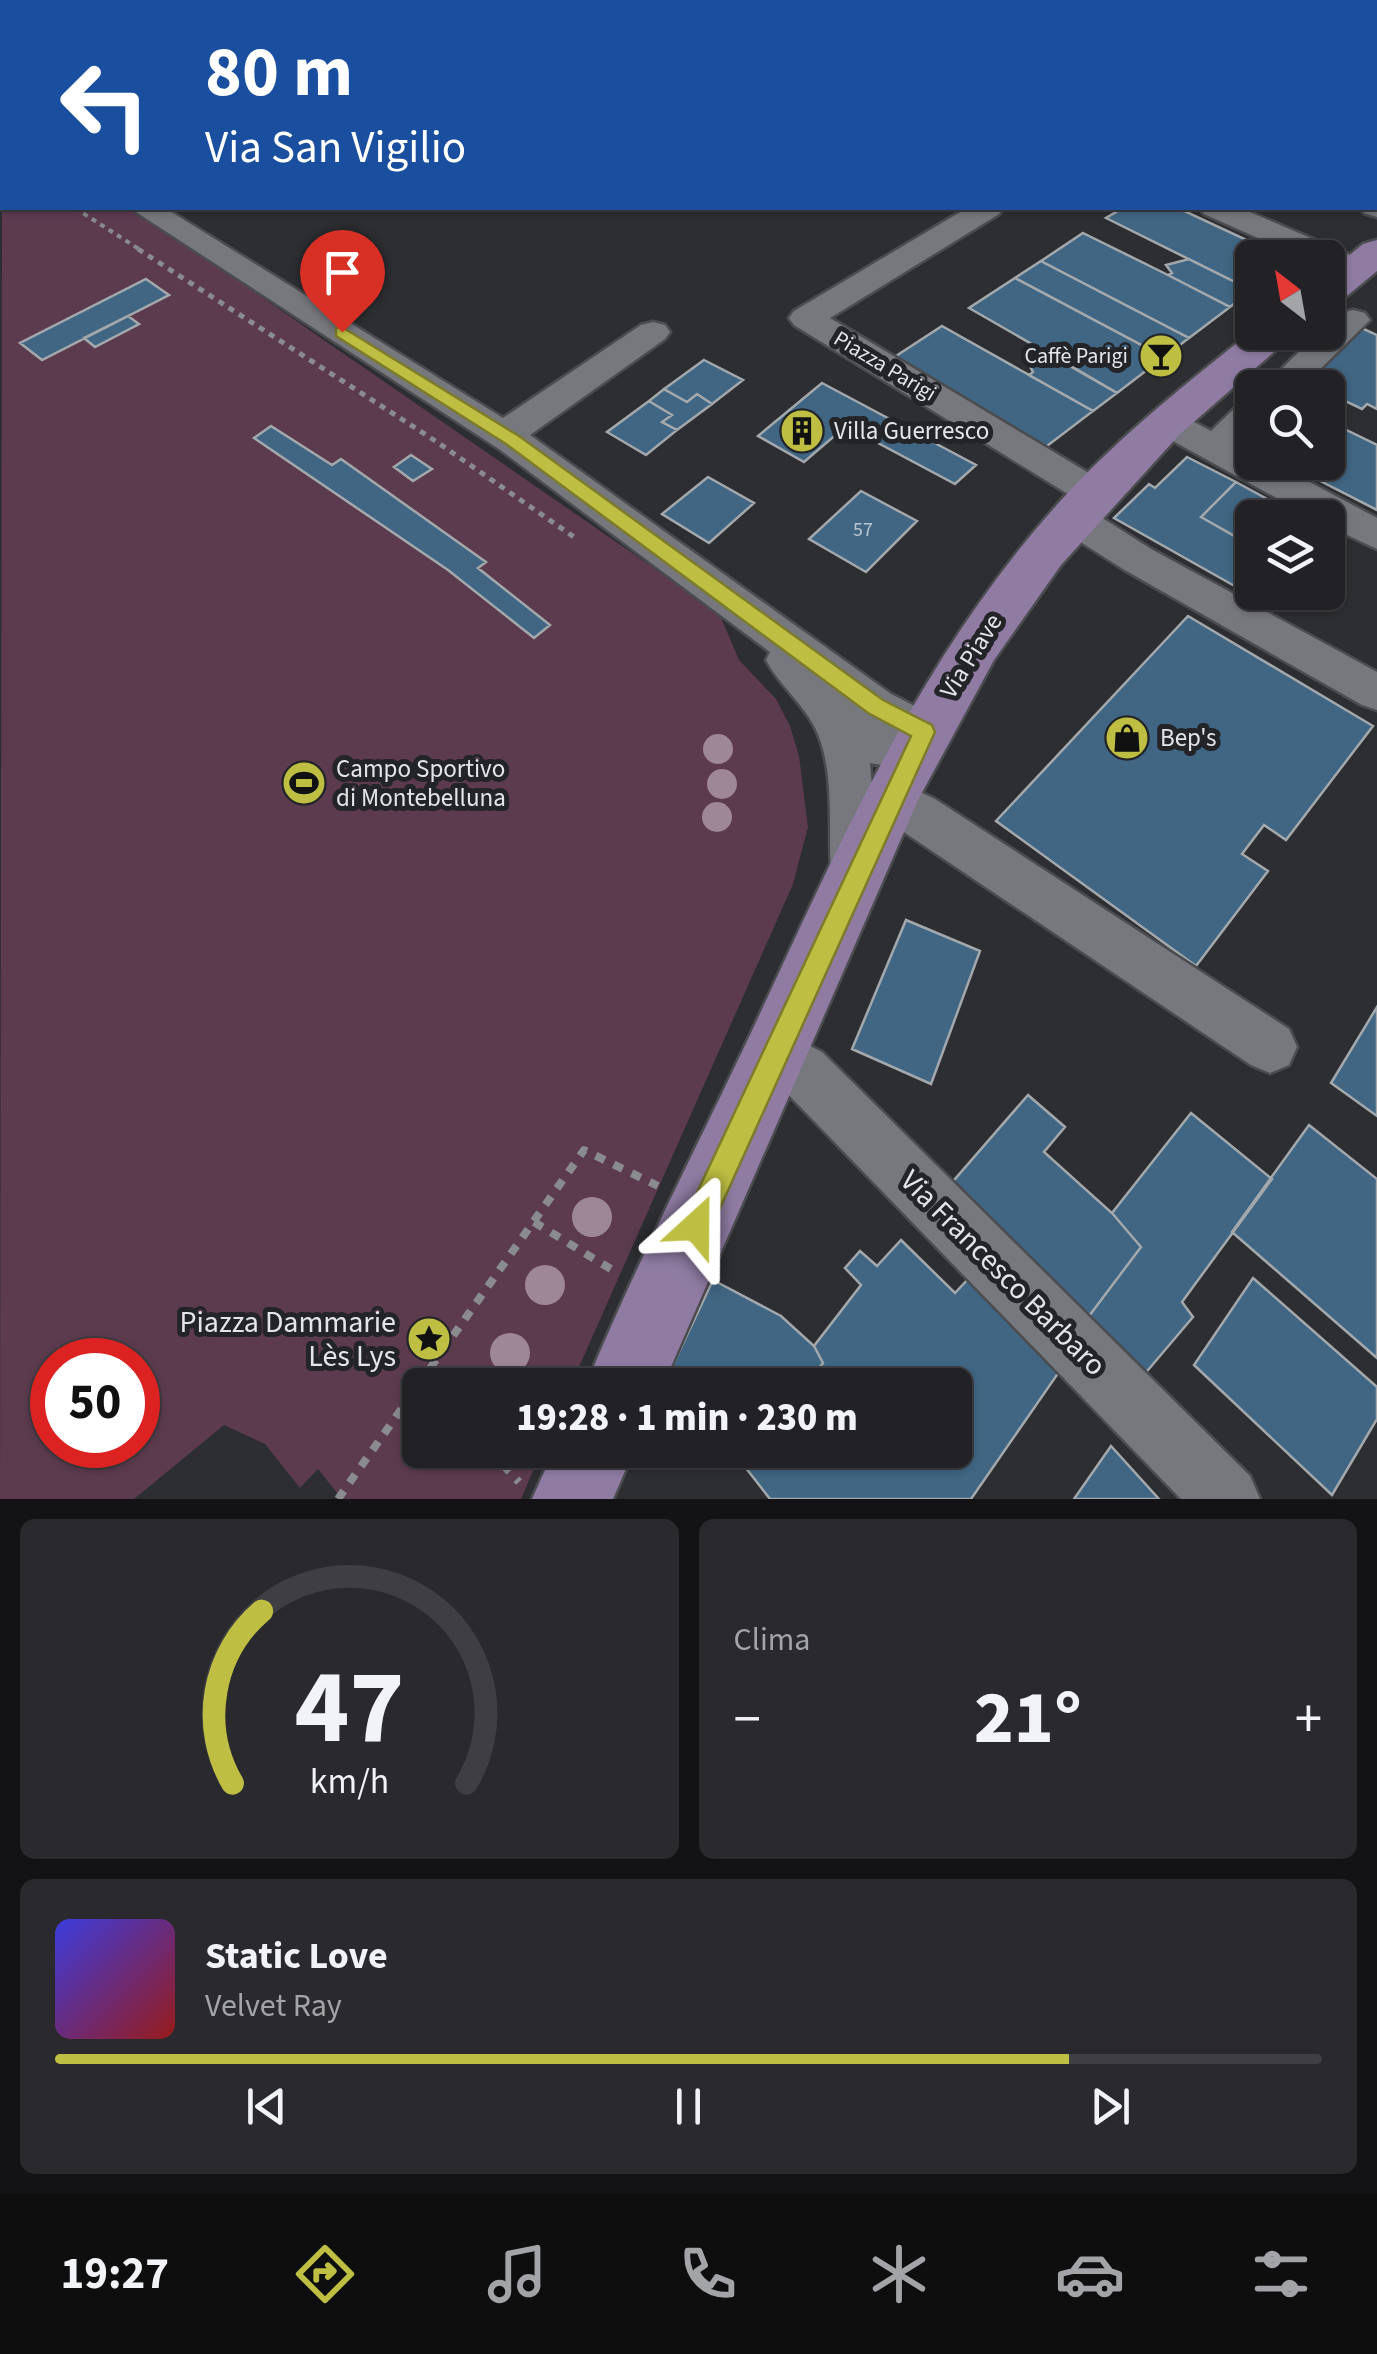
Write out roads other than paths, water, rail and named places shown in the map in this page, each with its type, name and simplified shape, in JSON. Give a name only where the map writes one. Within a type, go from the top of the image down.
[{"type":"main road","name":"Via Piave","points":[[632,1368],[890,798],[920,738],[980,638],[1083,505],[1166,422],[1255,350]]},
{"type":"main road","points":[[545,1490],[572,1468]]},
{"type":"street","points":[[160,210],[504,435],[920,738]]},
{"type":"street","name":"Piazza Parigi","points":[[985,210],[806,318],[1083,505]]},
{"type":"street","points":[[1217,210],[1353,292],[1292,370]]},
{"type":"street","points":[[504,435],[653,332]]},
{"type":"street","points":[[1166,422],[1377,535]]},
{"type":"street","points":[[1215,448],[1235,429]]},
{"type":"street","points":[[1083,505],[1136,559],[1377,694]]},
{"type":"street","points":[[725,598],[794,668],[831,715],[868,745],[892,749],[920,738]]},
{"type":"street","points":[[831,715],[846,753],[856,873]]},
{"type":"street","points":[[890,798],[918,812],[1270,1047]]},
{"type":"street","name":"Via Francesco Barbaro","points":[[774,1054],[802,1070],[1227,1499]]},
{"type":"place","name":"Caffè Parigi","points":[[1161,356]]},
{"type":"place","name":"Villa Guerresco","points":[[802,431]]},
{"type":"place","name":"Bep's","points":[[1127,738]]},
{"type":"place","name":"Campo Sportivo di Montebelluna","points":[[304,783]]},
{"type":"place","name":"Piazza Dammarie Lès Lys","points":[[429,1339]]}]
